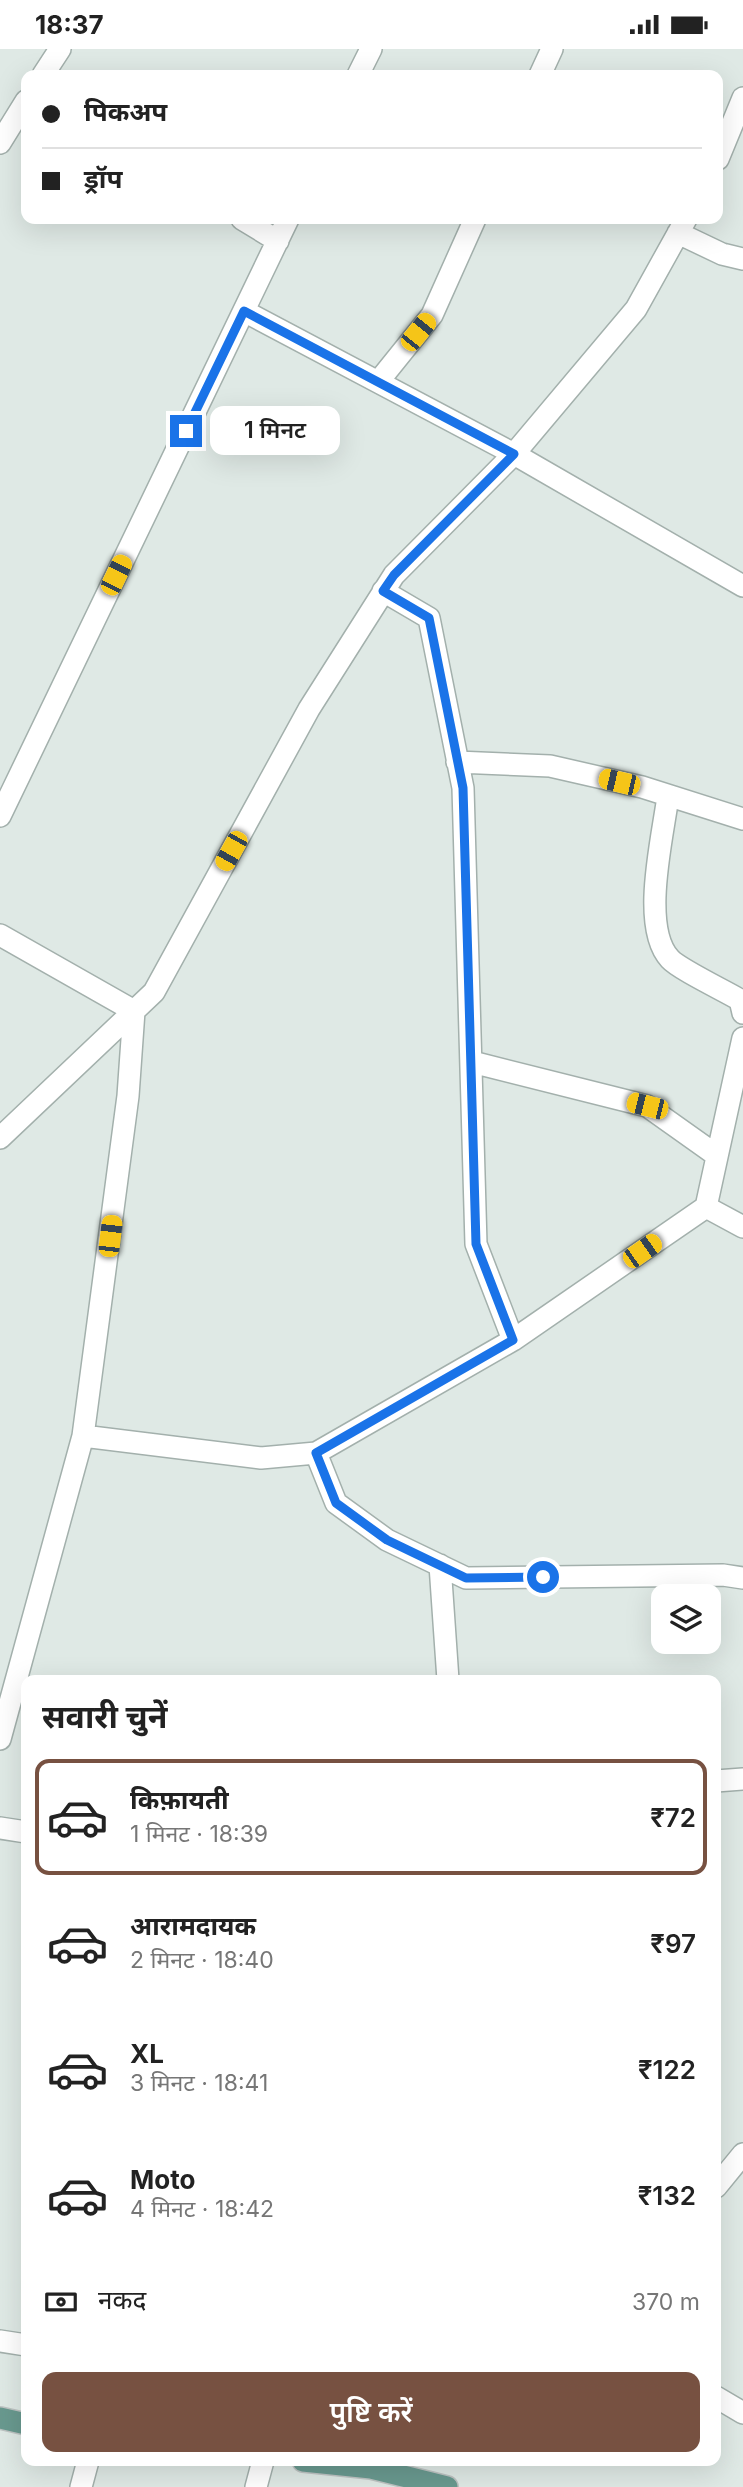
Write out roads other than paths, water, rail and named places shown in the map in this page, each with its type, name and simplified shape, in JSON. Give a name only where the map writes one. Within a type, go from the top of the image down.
[{"type":"main road","points":[[0,2418],[21,2423]]},
{"type":"main road","points":[[352,2466],[371,2468],[446,2487]]},
{"type":"street","points":[[46,70],[60,49]]},
{"type":"street","points":[[360,70],[371,49]]},
{"type":"street","points":[[542,70],[552,49]]},
{"type":"street","points":[[723,147],[743,98]]},
{"type":"street","points":[[2,134],[21,108]]},
{"type":"street","points":[[250,224],[278,241]]},
{"type":"street","points":[[0,816],[286,224]]},
{"type":"street","points":[[378,382],[432,315],[473,224]]},
{"type":"street","points":[[0,1138],[154,992],[309,709],[394,575],[514,454],[636,309],[682,226],[722,254],[743,260]]},
{"type":"street","points":[[244,311],[514,454],[743,586]]},
{"type":"street","points":[[383,591],[429,618],[463,788],[476,1244],[513,1340]]},
{"type":"street","points":[[457,762],[550,766],[642,787],[743,819]]},
{"type":"street","points":[[668,796],[655,888],[655,925],[670,960],[740,1000],[743,1013]]},
{"type":"street","points":[[0,935],[134,1011]]},
{"type":"street","points":[[0,1738],[83,1436],[128,1096],[134,1011]]},
{"type":"street","points":[[83,1436],[261,1458],[316,1453],[513,1340],[706,1207],[743,1038]]},
{"type":"street","points":[[472,1062],[647,1106],[716,1154]]},
{"type":"street","points":[[706,1207],[743,1227]]},
{"type":"street","points":[[316,1453],[336,1503],[387,1540],[466,1578],[723,1575],[743,1578]]},
{"type":"street","points":[[440,1566],[448,1675]]},
{"type":"street","points":[[721,1781],[743,1779]]},
{"type":"street","points":[[0,1828],[21,1831]]},
{"type":"street","points":[[721,2181],[743,2154]]},
{"type":"street","points":[[0,2341],[21,2344]]},
{"type":"street","points":[[721,2400],[743,2413]]},
{"type":"street","points":[[82,2487],[87,2466]]},
{"type":"street","points":[[256,2487],[262,2466]]}]
